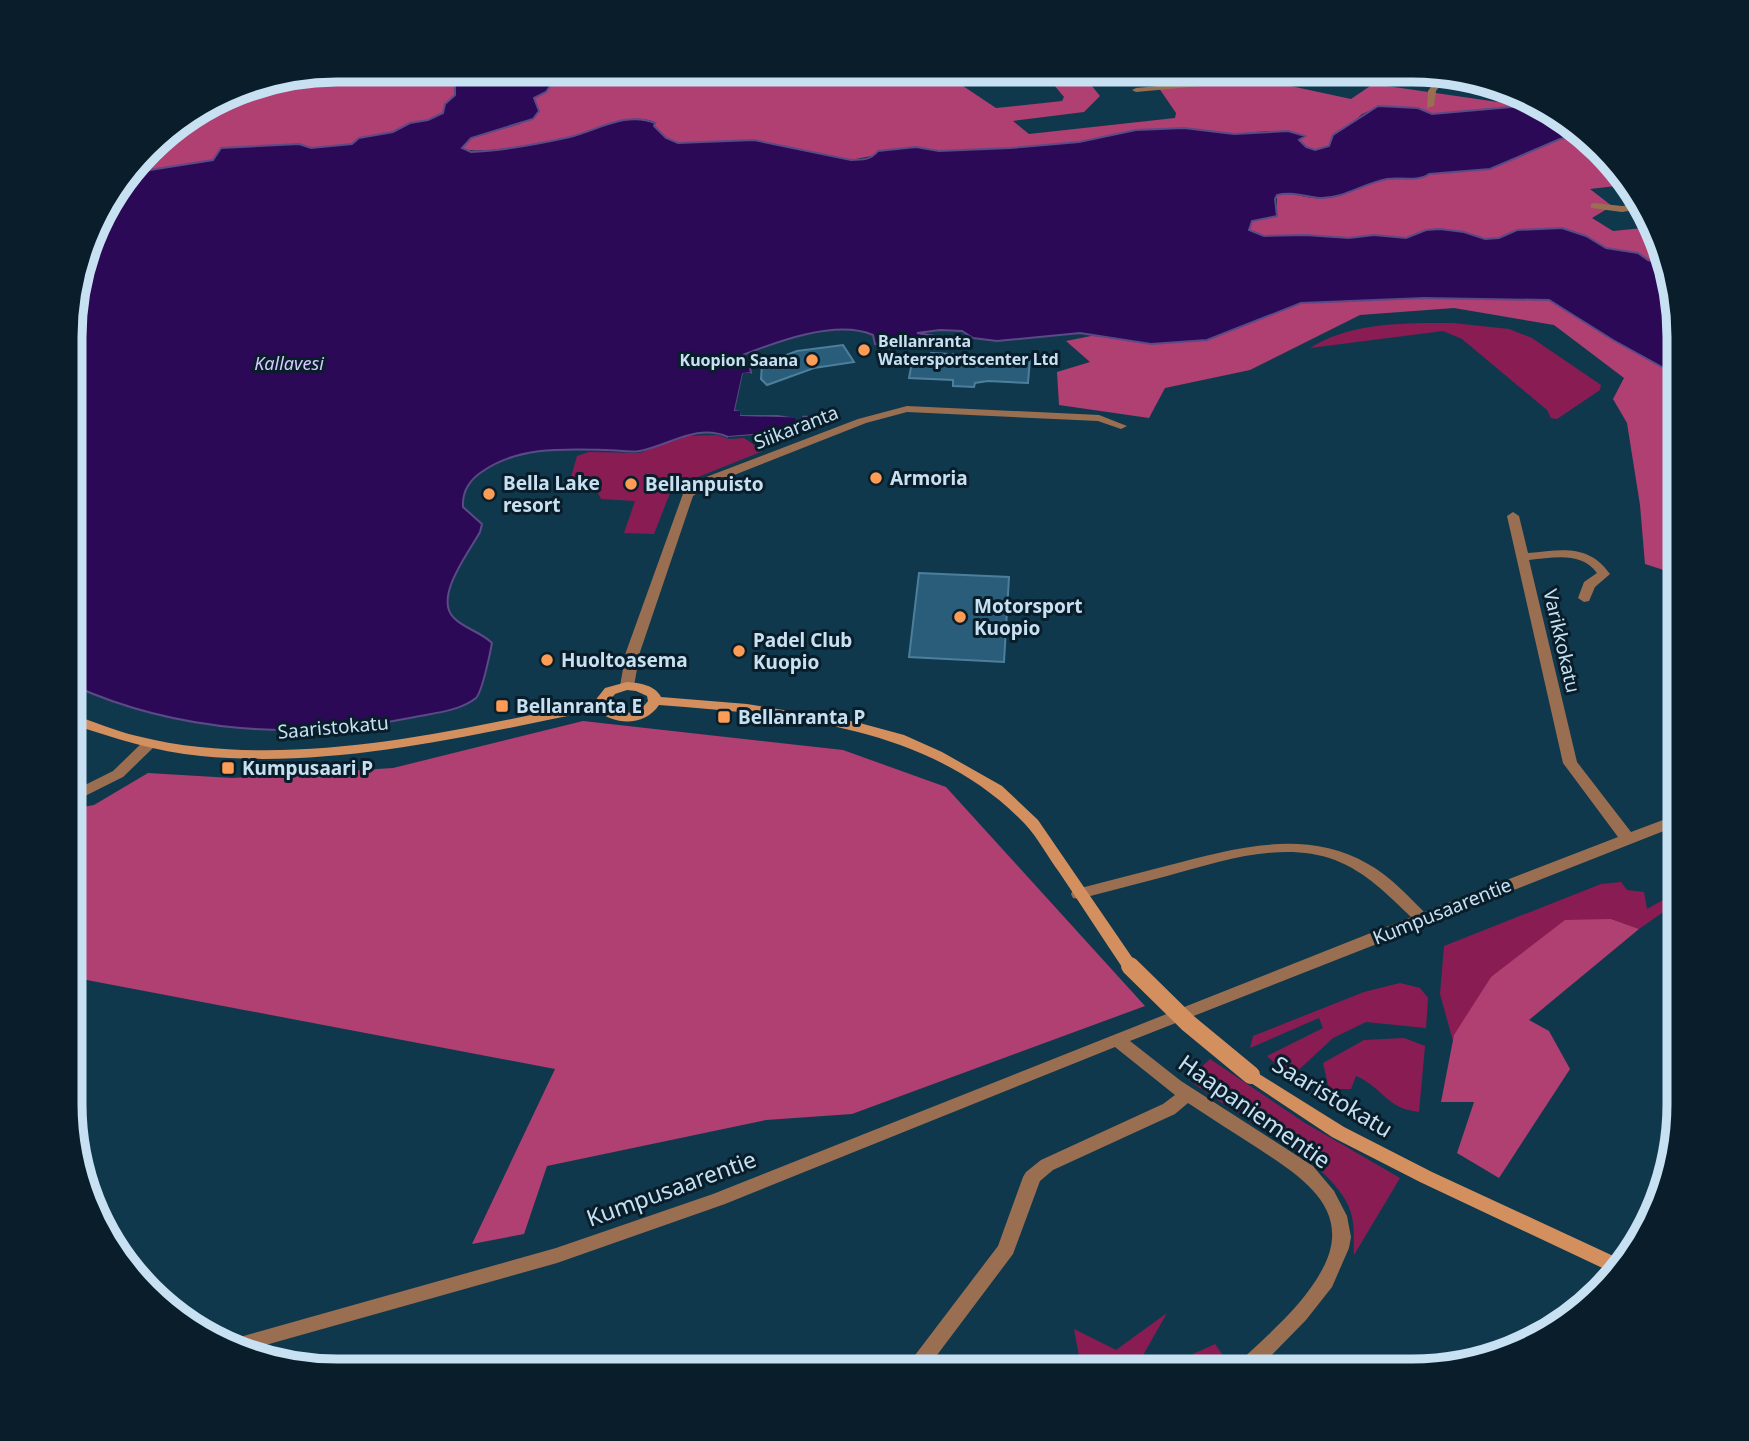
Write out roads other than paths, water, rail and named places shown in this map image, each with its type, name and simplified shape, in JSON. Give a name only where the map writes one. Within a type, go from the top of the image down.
[{"type":"main road","points":[[627,686],[646,689],[653,694],[655,701],[649,710],[633,717],[614,716],[600,705],[608,693],[627,686]]},
{"type":"main road","name":"Saaristokatu","points":[[655,701],[747,708],[856,726],[900,738],[937,755],[997,789],[1033,823],[1130,966],[1168,1007],[1208,1042],[1251,1075],[1349,1137],[1426,1177],[1610,1263]]},
{"type":"main road","name":"Saaristokatu","points":[[82,723],[149,744],[194,751],[285,754],[415,741],[600,705]]},
{"type":"street","points":[[1136,90],[1223,82]]},
{"type":"street","points":[[1430,106],[1432,91],[1438,84]]},
{"type":"street","points":[[1594,206],[1632,208]]},
{"type":"street","name":"Siikaranta","points":[[627,686],[633,652],[688,494],[705,482],[862,421],[907,409],[1099,418],[1121,426]]},
{"type":"street","points":[[1513,516],[1522,557]]},
{"type":"street","name":"Varikkokatu","points":[[1584,598],[1589,585],[1604,574],[1598,563],[1580,555],[1522,557],[1570,762],[1627,838]]},
{"type":"street","points":[[82,792],[118,774],[149,744]]},
{"type":"street","name":"Kumpusaarentie","points":[[246,1341],[557,1255],[719,1199],[1160,1022],[1667,823]]},
{"type":"street","points":[[1079,894],[1237,853],[1270,847],[1298,848],[1329,853],[1361,866],[1422,919]]},
{"type":"street","name":"Haapaniementie","points":[[1118,1040],[1136,1057],[1188,1094],[1307,1171],[1322,1185],[1339,1219],[1341,1247],[1327,1278],[1302,1310],[1255,1359]]},
{"type":"street","points":[[923,1359],[1006,1249],[1032,1177],[1047,1166],[1169,1109],[1188,1094]]},
{"type":"water","name":"Kallavesi","points":[[455,82],[553,82],[546,92],[534,98],[539,111],[533,119],[471,138],[462,148],[471,152],[546,142],[633,119],[655,123],[654,126],[666,138],[678,143],[754,140],[851,160],[869,158],[878,151],[916,147],[939,151],[1011,148],[1079,142],[1136,130],[1184,128],[1234,134],[1288,131],[1305,136],[1299,140],[1306,147],[1315,150],[1329,146],[1333,135],[1378,106],[1418,108],[1432,114],[1519,107],[1539,116],[1570,137],[1490,169],[1429,174],[1414,179],[1387,179],[1329,198],[1277,195],[1277,216],[1252,221],[1249,230],[1264,236],[1349,238],[1374,235],[1406,238],[1426,230],[1440,229],[1464,232],[1485,239],[1499,238],[1517,230],[1562,228],[1586,236],[1606,248],[1638,253],[1655,262],[1658,271],[1665,304],[1667,370],[1549,300],[1424,298],[1301,303],[1207,340],[1151,344],[1080,333],[997,341],[973,338],[962,331],[917,333],[935,336],[932,346],[875,344],[873,335],[858,331],[806,334],[740,356],[750,367],[751,373],[743,374],[735,410],[742,410],[741,415],[814,417],[812,426],[798,431],[728,437],[705,432],[636,452],[575,449],[527,453],[497,463],[474,478],[465,491],[463,507],[482,524],[450,587],[449,609],[458,622],[492,643],[478,694],[462,706],[438,713],[372,724],[284,730],[197,723],[154,714],[82,689],[84,304],[96,255],[116,210],[144,171],[213,160],[221,148],[299,144],[311,148],[352,144],[359,138],[393,132],[410,123],[428,120],[443,113],[445,104],[455,95]]},
{"type":"place","name":"Bellanranta Watersportscenter Ltd","points":[[864,350]]},
{"type":"place","name":"Kuopion Saana","points":[[812,360]]},
{"type":"place","name":"Armoria","points":[[876,478]]},
{"type":"place","name":"Bellanpuisto","points":[[631,484]]},
{"type":"place","name":"Bella Lake resort","points":[[489,494]]},
{"type":"place","name":"Motorsport Kuopio","points":[[960,617]]},
{"type":"place","name":"Padel Club Kuopio","points":[[739,651]]},
{"type":"place","name":"Huoltoasema","points":[[547,660]]},
{"type":"place","name":"Bellanranta E","points":[[502,706]]},
{"type":"place","name":"Bellanranta P","points":[[724,717]]},
{"type":"place","name":"Kumpusaari P","points":[[228,768]]}]
